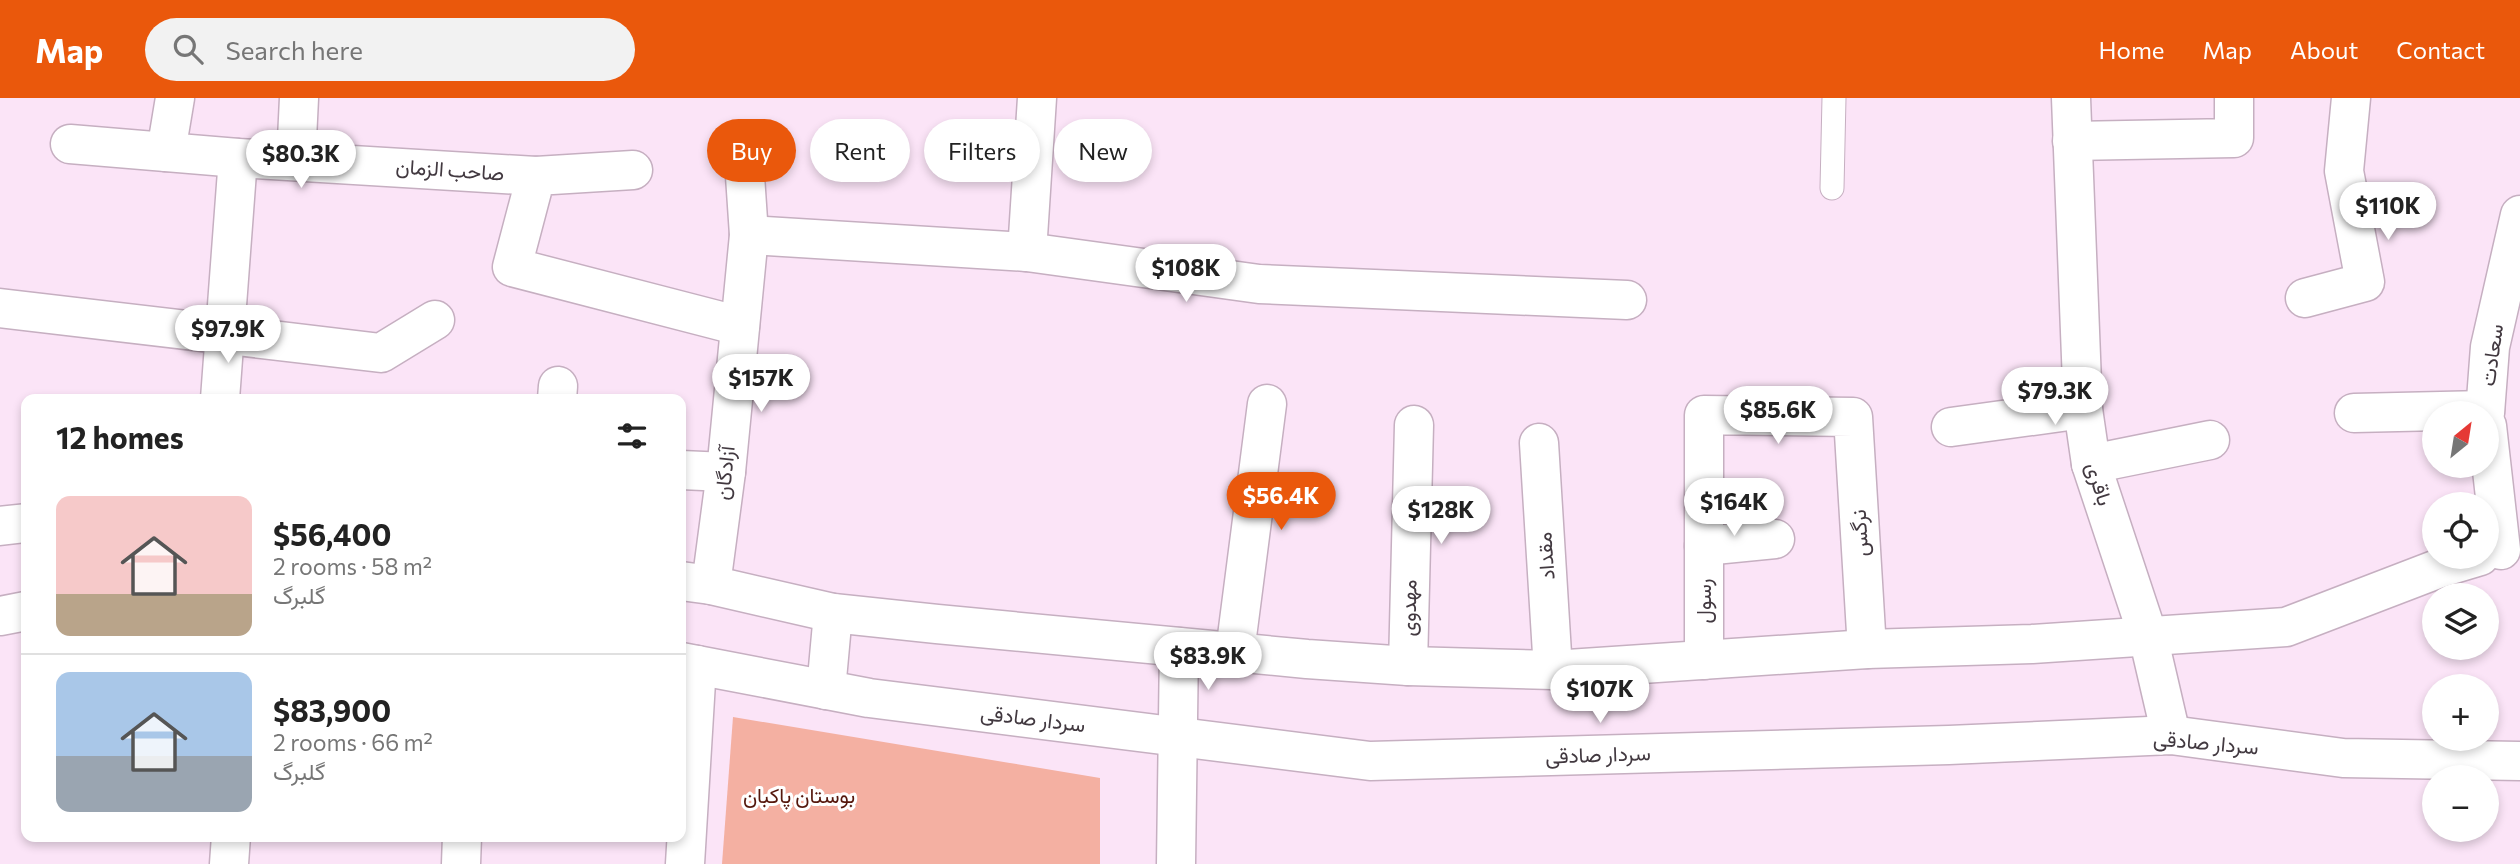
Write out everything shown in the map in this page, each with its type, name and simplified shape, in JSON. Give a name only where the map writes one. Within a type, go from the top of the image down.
[{"type":"street","points":[[166,152],[175,98]]},
{"type":"street","points":[[296,160],[299,98]]},
{"type":"street","points":[[1027,252],[1037,98]]},
{"type":"street","name":"باقری","points":[[2071,98],[2082,409],[2091,464],[2148,636],[2171,736]]},
{"type":"street","points":[[2072,141],[2234,138],[2234,98]]},
{"type":"street","points":[[2305,298],[2365,282],[2344,171],[2351,98]]},
{"type":"street","name":"صاحب الزمان","points":[[70,144],[237,158],[536,176],[633,170]]},
{"type":"street","points":[[220,394],[237,158]]},
{"type":"street","points":[[536,176],[512,267],[740,326]]},
{"type":"street","name":"آزادگان","points":[[696,583],[726,472],[749,236],[745,182]]},
{"type":"street","name":"سعادت","points":[[2487,401],[2490,348],[2520,215]]},
{"type":"street","points":[[749,236],[1027,252],[1259,284],[1627,300]]},
{"type":"street","points":[[0,308],[382,353],[435,320]]},
{"type":"street","points":[[1235,652],[1267,404]]},
{"type":"street","points":[[1951,427],[2082,409]]},
{"type":"street","points":[[2354,413],[2422,415]]},
{"type":"street","name":"رسول","points":[[1704,660],[1704,415],[1853,417]]},
{"type":"street","name":"نرگس","points":[[1853,417],[1867,649]]},
{"type":"street","name":"مهدوی","points":[[1408,666],[1413,425]]},
{"type":"street","points":[[2091,464],[2210,440]]},
{"type":"street","name":"مقداد","points":[[1539,443],[1553,670]]},
{"type":"street","points":[[686,470],[726,472]]},
{"type":"street","points":[[0,526],[21,524]]},
{"type":"street","points":[[1704,546],[1775,539]]},
{"type":"street","points":[[696,583],[833,613],[1408,666],[1553,670],[1867,649],[2032,644],[2286,627],[2437,569]]},
{"type":"street","points":[[0,616],[21,612]]},
{"type":"street","points":[[826,690],[833,613]]},
{"type":"street","points":[[1176,864],[1179,647]]},
{"type":"street","points":[[686,814],[689,664]]},
{"type":"street","name":"سردار صادقی","points":[[689,664],[869,698],[1370,761],[2171,736],[2343,758],[2520,761]]},
{"type":"street","points":[[229,864],[231,842]]},
{"type":"street","points":[[461,864],[462,842]]},
{"type":"street","points":[[685,842],[685,864]]},
{"type":"lane","points":[[1832,188],[1835,98]]},
{"type":"green space","name":"بوستان پاکبان","points":[[733,717],[1100,778],[1100,864],[722,864]]}]
